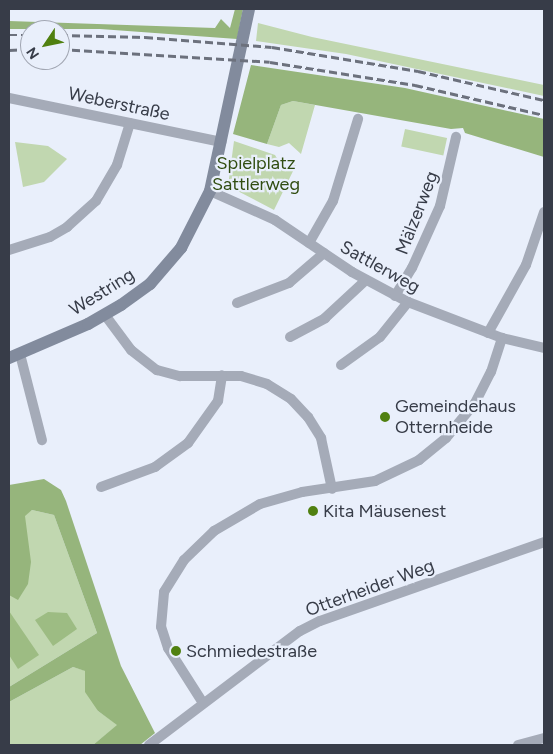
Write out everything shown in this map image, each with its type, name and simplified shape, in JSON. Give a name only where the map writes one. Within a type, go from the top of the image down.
[{"type":"street","name":"Westring","points":[[42,440],[14,356],[105,315],[137,294],[173,259],[190,235],[210,191],[249,9]]},
{"type":"street","name":"Weberstraße","points":[[9,98],[222,142]]},
{"type":"street","points":[[309,243],[333,201],[358,118]]},
{"type":"street","points":[[9,250],[50,237],[67,227],[96,201],[117,165],[130,123]]},
{"type":"street","name":"Mälzerweg","points":[[395,296],[412,268],[440,206],[456,136]]},
{"type":"street","name":"Sattlerweg","points":[[210,191],[275,220],[324,254],[395,296],[502,338],[544,348]]},
{"type":"street","points":[[488,333],[526,265],[544,212]]},
{"type":"street","points":[[237,303],[255,299],[289,282],[324,254]]},
{"type":"street","points":[[290,336],[331,313],[366,280]]},
{"type":"street","points":[[341,365],[380,337],[408,302]]},
{"type":"street","points":[[105,315],[131,350],[157,370],[180,376],[241,376],[262,382],[300,408],[321,438],[332,489]]},
{"type":"street","points":[[203,703],[164,637],[161,602],[171,579],[198,546],[238,514],[277,497],[332,489],[388,476],[419,460],[446,438],[485,387],[502,338]]},
{"type":"street","points":[[101,487],[155,467],[188,443],[218,401],[222,375]]},
{"type":"street","name":"Otterheider Weg","points":[[149,745],[279,645],[320,621],[544,542]]},
{"type":"street","points":[[518,745],[544,738]]},
{"type":"green space","points":[[258,23],[312,37],[544,85],[544,96],[346,54],[256,41]]},
{"type":"green space","points":[[293,101],[315,105],[301,154],[289,143],[279,147],[267,144],[281,105]]},
{"type":"green space","points":[[405,129],[447,138],[443,156],[401,147]]},
{"type":"green space","name":"Spielplatz Sattlerweg","points":[[234,141],[275,155],[282,167],[296,165],[274,210],[228,186]]},
{"type":"green space","points":[[15,142],[48,146],[67,159],[44,182],[23,187]]},
{"type":"green space","points":[[32,510],[54,515],[97,633],[9,687],[9,526]]},
{"type":"green space","points":[[73,667],[86,671],[98,711],[118,725],[93,745],[9,745],[9,702]]},
{"type":"shaded area","points":[[235,9],[243,9],[237,39],[100,29],[70,29],[70,23],[215,28],[221,19],[230,28]]},
{"type":"shaded area","points":[[9,21],[20,21],[20,29],[9,29]]},
{"type":"shaded area","points":[[251,65],[405,88],[544,119],[544,157],[465,133],[463,128],[451,129],[293,101],[281,105],[267,144],[233,134]]},
{"type":"shaded area","points":[[44,479],[61,490],[66,501],[121,666],[155,733],[140,745],[93,745],[117,725],[98,711],[85,692],[85,671],[73,667],[9,702],[9,687],[97,633],[54,515],[32,510],[25,516],[31,562],[28,584],[18,600],[9,595],[9,485]]},
{"type":"shaded area","points":[[9,611],[39,655],[18,669],[9,655]]},
{"type":"shaded area","points":[[48,612],[67,613],[77,629],[53,646],[35,620]]},
{"type":"railway","points":[[9,35],[20,35]]},
{"type":"railway","points":[[70,35],[145,37],[272,47],[418,71],[544,100]]},
{"type":"railway","points":[[9,50],[20,49]]},
{"type":"railway","points":[[70,50],[270,62],[415,85],[544,115]]},
{"type":"place","name":"Gemeindehaus Otternheide","points":[[385,417]]},
{"type":"place","name":"Kita Mäusenest","points":[[313,511]]},
{"type":"place","name":"Schmiedestraße","points":[[176,651]]}]
